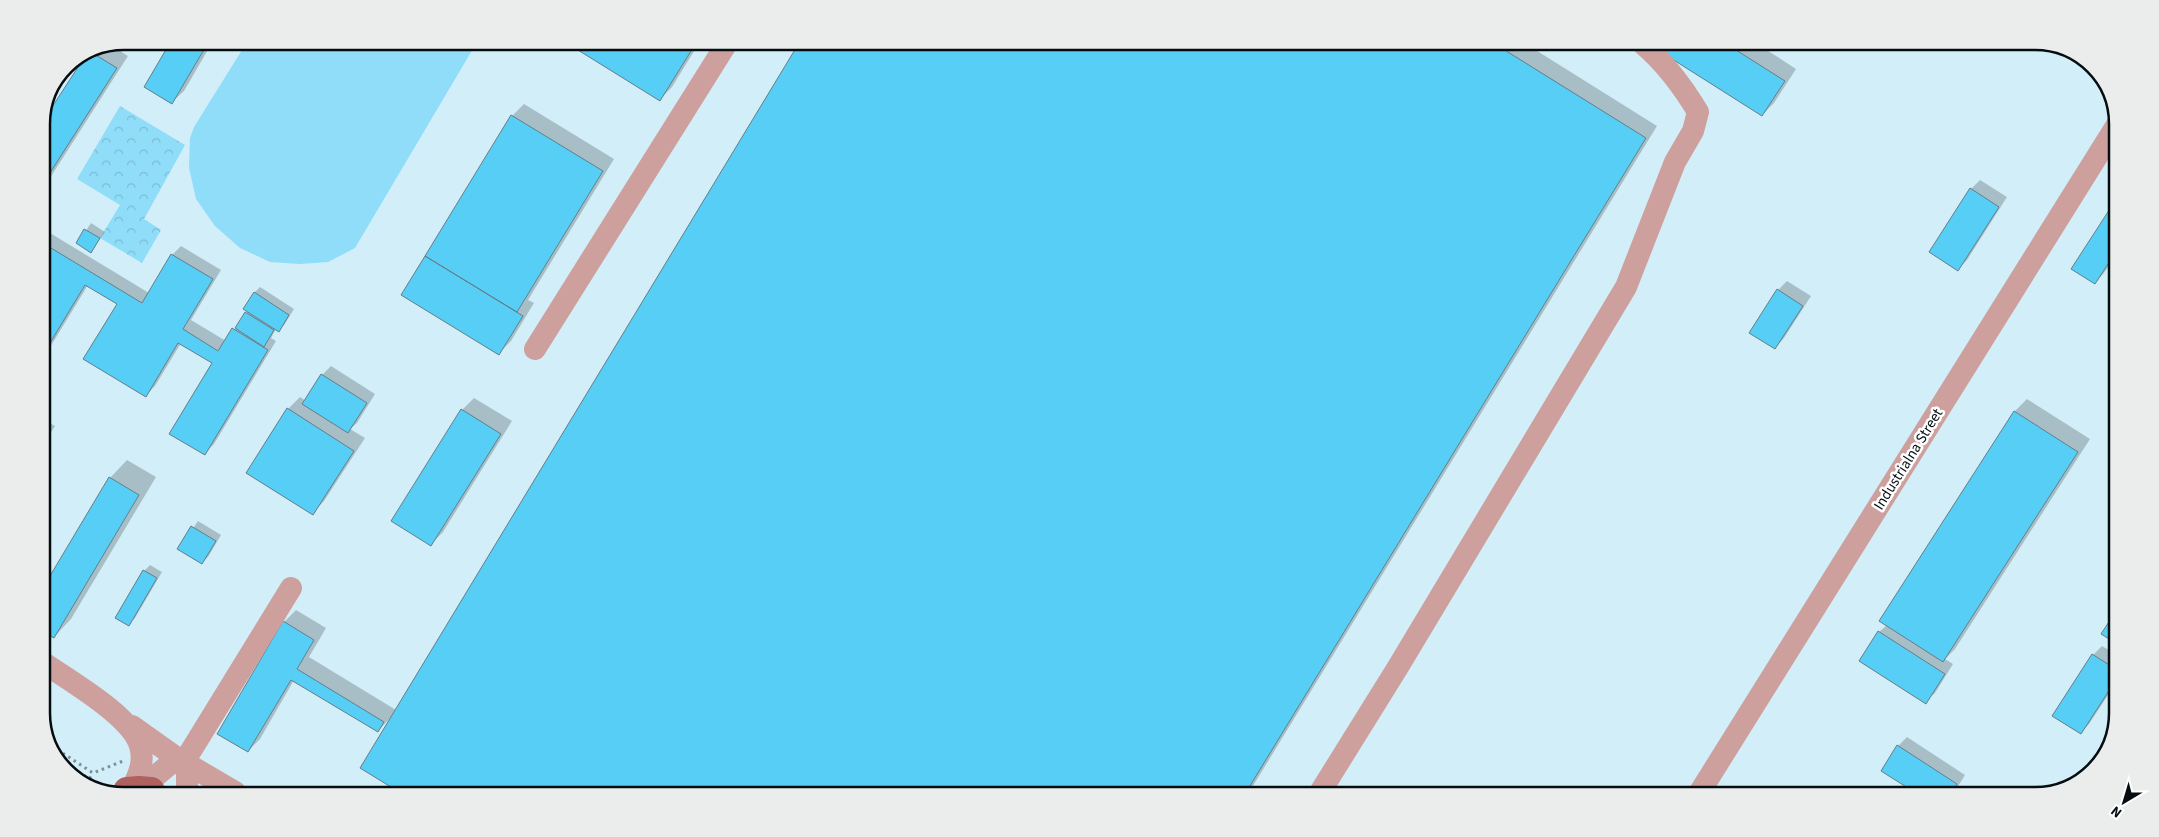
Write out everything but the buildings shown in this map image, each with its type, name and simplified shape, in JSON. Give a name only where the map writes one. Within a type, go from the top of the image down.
[{"type":"street","points":[[535,349],[723,50]]},
{"type":"street","points":[[1323,787],[1398,667],[1626,286],[1676,162],[1693,131],[1698,112],[1684,88],[1650,50]]},
{"type":"street","name":"Industrialna Street","points":[[1703,787],[2109,137]]},
{"type":"street","points":[[143,787],[181,760],[292,588]]},
{"type":"street","points":[[50,667],[220,787]]},
{"type":"street","points":[[123,719],[141,747],[138,787]]},
{"type":"street","points":[[181,760],[188,774],[187,787]]},
{"type":"path","points":[[78,771],[91,779],[93,773]]},
{"type":"green space","points":[[242,50],[472,50],[355,248],[328,262],[300,264],[270,262],[240,248],[215,226],[196,199],[189,168],[190,138],[194,127]]},
{"type":"green space","points":[[120,106],[185,145],[144,219],[161,230],[142,263],[100,238],[120,205],[77,179]]}]
